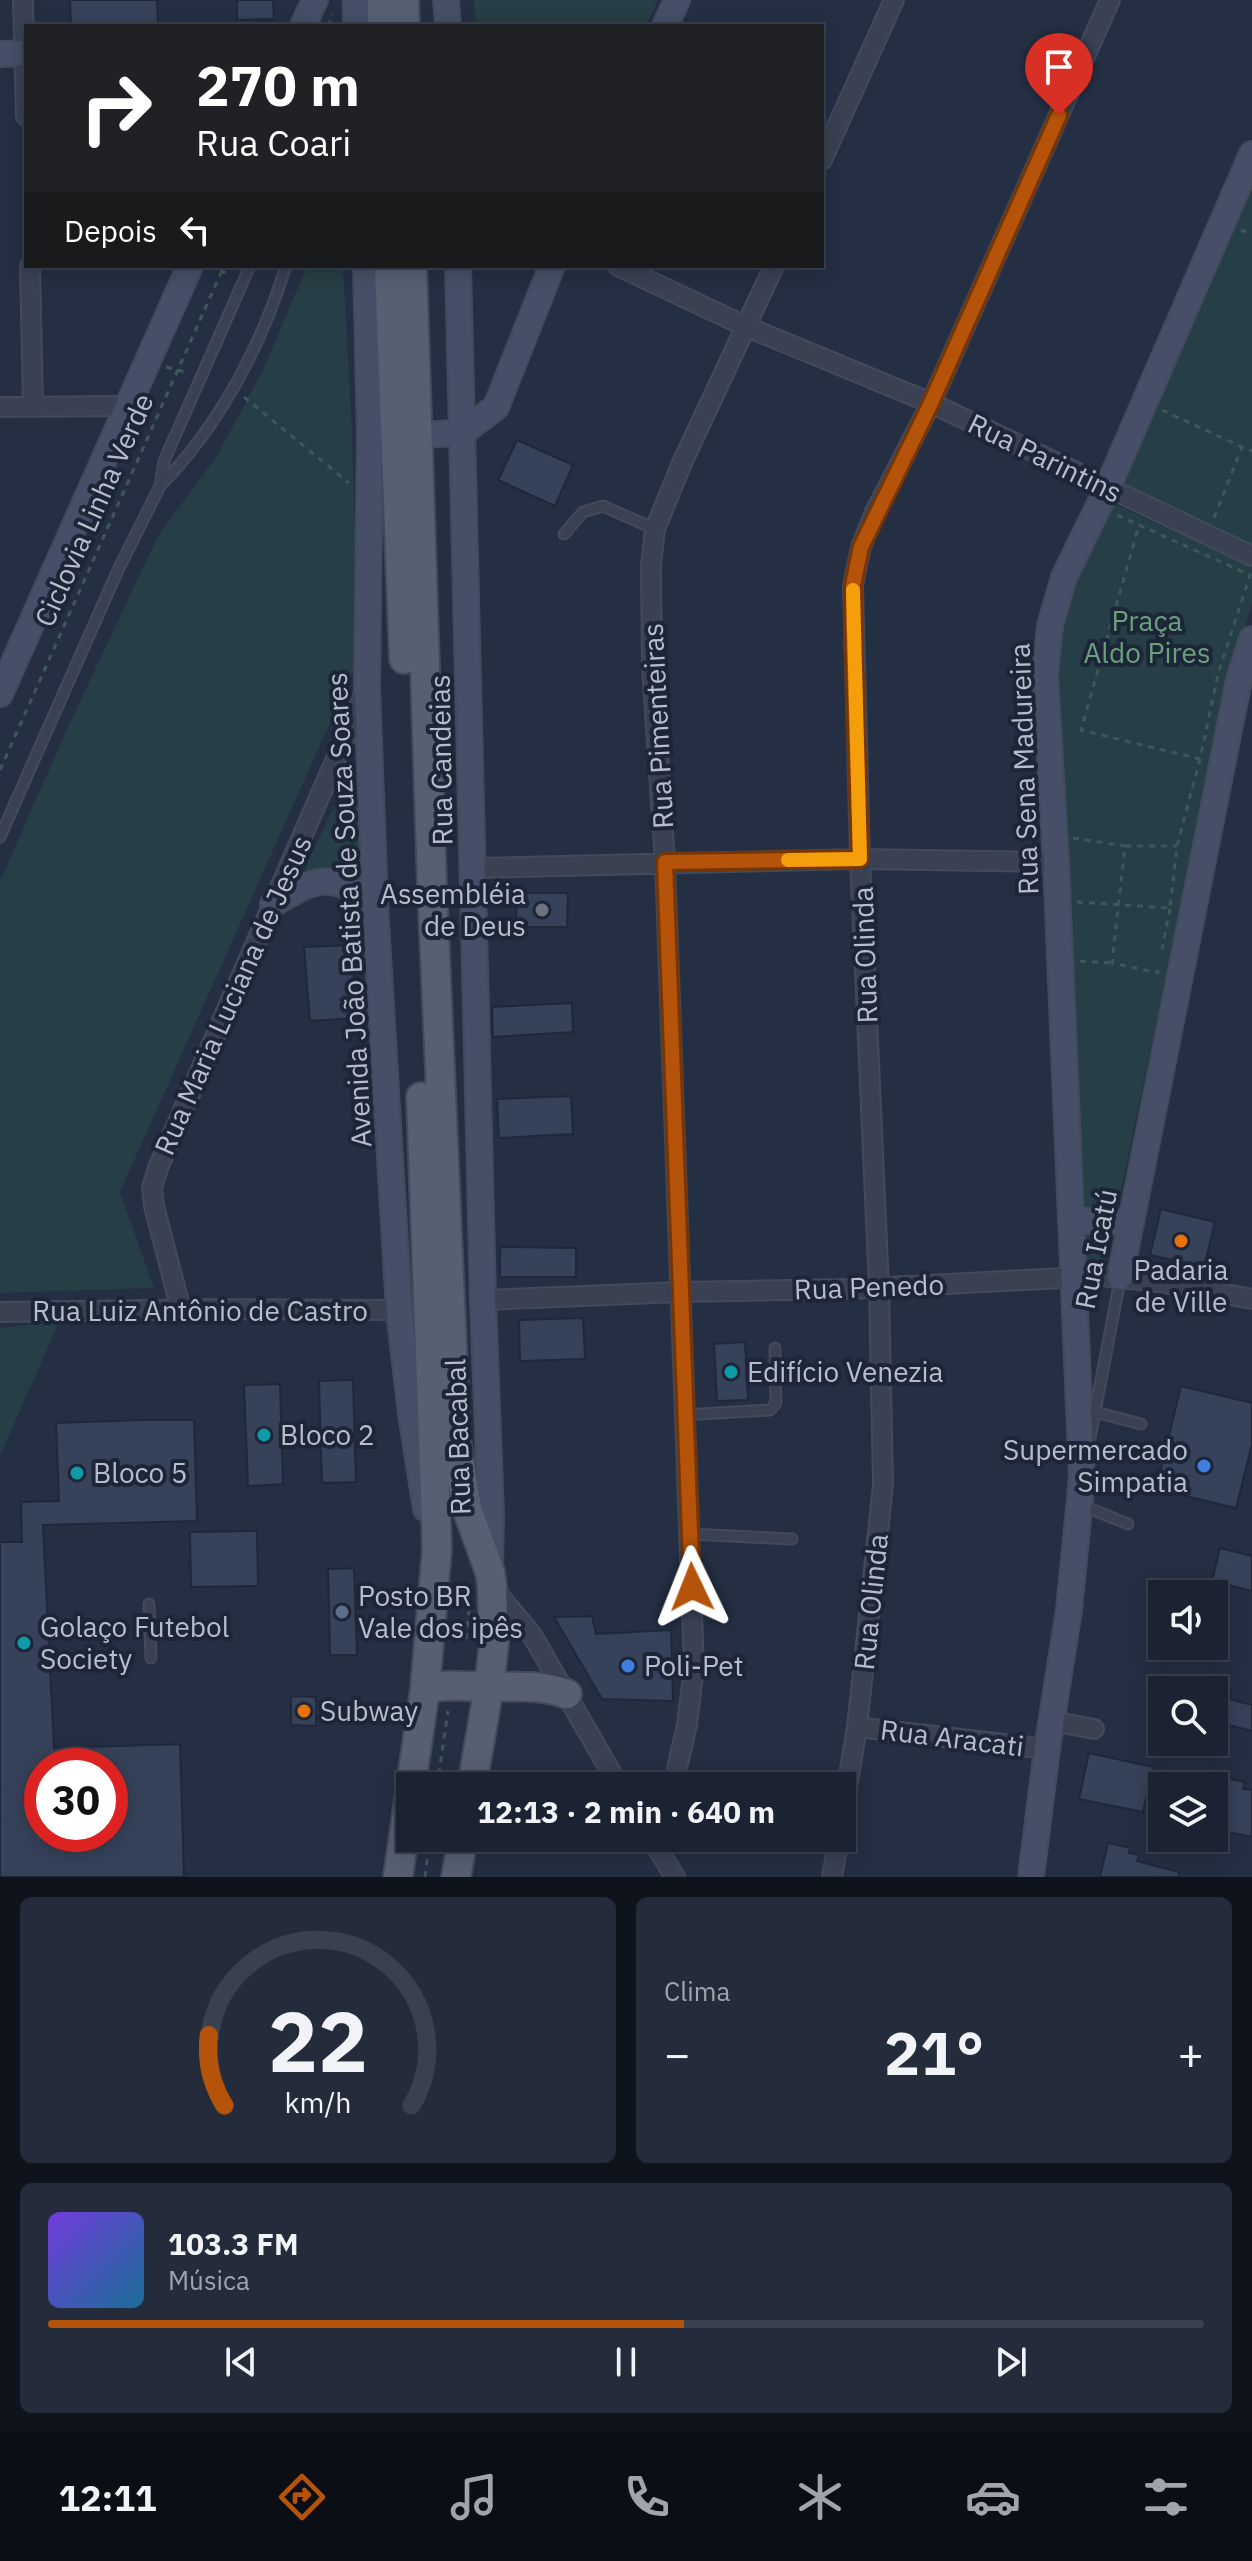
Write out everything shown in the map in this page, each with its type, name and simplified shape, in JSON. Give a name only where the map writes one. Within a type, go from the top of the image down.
[{"type":"main road","points":[[379,0],[382,24]]},
{"type":"main road","points":[[404,0],[405,24]]},
{"type":"main road","points":[[389,268],[437,1549],[425,1689],[413,1772]]},
{"type":"main road","points":[[412,268],[393,435],[456,1440],[467,1509],[491,1579],[494,1643],[474,1772]]},
{"type":"main road","points":[[425,1689],[456,1684],[489,1687],[531,1685],[567,1694]]},
{"type":"main road","points":[[398,1877],[402,1852]]},
{"type":"main road","points":[[456,1877],[460,1852]]},
{"type":"street","points":[[23,0],[24,26]]},
{"type":"street","points":[[304,24],[315,0]]},
{"type":"street","points":[[356,0],[356,24]]},
{"type":"street","points":[[446,0],[448,24]]},
{"type":"street","points":[[666,24],[677,0]]},
{"type":"street","points":[[824,156],[894,0]]},
{"type":"street","name":"Rua Olinda","points":[[850,1772],[883,1485],[879,1288],[860,859],[853,585],[861,547],[870,524],[931,403],[1110,0]]},
{"type":"street","points":[[0,54],[24,53]]},
{"type":"street","name":"Rua Sena Madureira","points":[[1082,1478],[1071,1220],[1064,854],[1045,674],[1050,626],[1064,577],[1108,500],[1252,154]]},
{"type":"street","points":[[30,268],[33,406]]},
{"type":"street","points":[[0,694],[189,268]]},
{"type":"street","name":"Avenida João Batista de Souza Soares","points":[[366,268],[393,435],[370,480],[367,688],[375,904],[399,1310],[424,1503],[437,1549]]},
{"type":"street","name":"Rua Candeias","points":[[458,268],[483,1300]]},
{"type":"street","points":[[393,435],[463,432],[496,407],[551,268]]},
{"type":"street","name":"Rua Parintins","points":[[622,268],[747,327],[931,403],[1108,500],[1252,556]]},
{"type":"street","name":"Rua Pimenteiras","points":[[676,1772],[687,1725],[694,1667],[665,862],[652,668],[651,565],[655,529],[682,463],[773,268]]},
{"type":"street","points":[[0,407],[128,406]]},
{"type":"street","name":"Rua Icatú","points":[[1120,1277],[1239,680],[1252,639]]},
{"type":"street","name":"Rua Maria Luciana de Jesus","points":[[181,1310],[152,1188],[367,688]]},
{"type":"street","points":[[474,868],[1064,854]]},
{"type":"street","points":[[273,904],[316,881],[340,883],[375,904]]},
{"type":"street","points":[[1071,1220],[1131,1223]]},
{"type":"street","name":"Rua Penedo","points":[[483,1300],[1120,1277],[1252,1299]]},
{"type":"street","name":"Rua Bacabal","points":[[483,1300],[491,1579]]},
{"type":"street","name":"Rua Luiz Antônio de Castro","points":[[0,1312],[399,1310]]},
{"type":"street","name":"Rua Icatú","points":[[1031,1877],[1081,1505],[1082,1478]]},
{"type":"street","points":[[491,1579],[532,1635],[611,1772]]},
{"type":"street","points":[[1053,1721],[1094,1729]]},
{"type":"street","name":"Rua Aracati","points":[[857,1727],[1047,1749]]},
{"type":"street","points":[[662,1852],[675,1877]]},
{"type":"street","points":[[832,1877],[836,1852]]},
{"type":"lane","points":[[365,24],[379,0]]},
{"type":"lane","points":[[0,837],[118,570],[160,486],[164,461],[249,268]]},
{"type":"lane","points":[[160,486],[189,457],[232,390],[258,338],[285,268]]},
{"type":"lane","points":[[564,534],[583,512],[603,506],[655,529]]},
{"type":"lane","name":"Rua Icatú","points":[[1082,1478],[1120,1277]]},
{"type":"lane","points":[[685,1415],[770,1410],[776,1403],[775,1348]]},
{"type":"lane","points":[[1095,1412],[1141,1424]]},
{"type":"lane","points":[[1081,1505],[1128,1524]]},
{"type":"lane","points":[[690,1534],[792,1539]]},
{"type":"lane","points":[[149,1604],[151,1658]]},
{"type":"path","name":"Ciclovia Linha Verde","points":[[0,770],[223,268]]},
{"type":"path","points":[[147,363],[202,376]]},
{"type":"path","points":[[232,390],[259,407],[363,494],[370,480]]},
{"type":"path","points":[[1152,405],[1252,451]]},
{"type":"path","points":[[1213,522],[1242,447]]},
{"type":"path","points":[[1108,500],[1139,525],[1250,575],[1218,674],[1177,846],[1158,973],[1112,963],[1125,846]]},
{"type":"path","points":[[1139,525],[1081,730],[1200,759]]},
{"type":"path","points":[[1064,854],[1072,837],[1125,846],[1177,846]]},
{"type":"path","points":[[1074,902],[1170,908]]},
{"type":"path","points":[[439,1772],[448,1711]]},
{"type":"path","points":[[425,1877],[428,1852]]},
{"type":"green space","points":[[474,0],[658,0],[647,24],[476,24]]},
{"type":"green space","name":"Praça Aldo Pires","points":[[1252,182],[1252,546],[1116,485]]},
{"type":"green space","points":[[306,268],[343,268],[359,658],[120,1192],[154,1288],[0,1293],[0,881],[67,729],[159,534],[217,456],[264,368]]},
{"type":"green space","name":"Praça Aldo Pires","points":[[1109,502],[1252,566],[1252,604],[1229,677],[1105,1266],[1078,1268],[1056,625]]},
{"type":"green space","points":[[348,777],[355,777],[360,785],[362,882],[304,870]]},
{"type":"green space","points":[[59,1322],[0,1456],[0,1328]]},
{"type":"building","points":[[70,0],[157,0],[158,24],[71,24]]},
{"type":"building","points":[[237,0],[273,0],[274,19],[237,20]]},
{"type":"building","points":[[517,440],[573,465],[555,506],[498,480]]},
{"type":"building","name":"Assembléia de Deus","points":[[517,893],[568,893],[567,927],[516,927]]},
{"type":"building","points":[[352,945],[356,1018],[310,1021],[304,947]]},
{"type":"building","points":[[572,1003],[573,1032],[493,1037],[492,1007]]},
{"type":"building","points":[[571,1096],[573,1134],[499,1138],[497,1099]]},
{"type":"building","points":[[1161,1209],[1215,1222],[1204,1267],[1150,1255]]},
{"type":"building","points":[[500,1247],[576,1248],[576,1277],[500,1277]]},
{"type":"building","points":[[583,1318],[585,1359],[520,1361],[519,1320]]},
{"type":"building","name":"Edifício Venezia","points":[[745,1342],[748,1400],[717,1401],[714,1344]]},
{"type":"building","points":[[353,1380],[356,1482],[322,1483],[319,1381]]},
{"type":"building","name":"Bloco 2","points":[[280,1384],[283,1484],[248,1486],[244,1385]]},
{"type":"building","name":"Supermercado Simpatia","points":[[1181,1386],[1252,1403],[1252,1444],[1236,1508],[1156,1489]]},
{"type":"building","points":[[194,1420],[197,1521],[43,1525],[54,1748],[180,1744],[184,1877],[0,1877],[0,1542],[22,1542],[21,1502],[59,1501],[56,1423]]},
{"type":"building","points":[[257,1531],[258,1586],[191,1587],[190,1532]]},
{"type":"building","points":[[1220,1548],[1252,1556],[1252,1591],[1228,1585],[1228,1580],[1212,1580]]},
{"type":"building","name":"Posto BR Vale dos ipês","points":[[354,1568],[357,1655],[330,1655],[328,1569]]},
{"type":"building","name":"Poli-Pet","points":[[592,1616],[596,1634],[671,1630],[673,1701],[602,1699],[554,1617]]},
{"type":"building","points":[[1228,1690],[1231,1691],[1229,1699],[1252,1705],[1252,1731],[1228,1725]]},
{"type":"building","name":"Subway","points":[[291,1696],[316,1697],[316,1726],[291,1725]]},
{"type":"building","points":[[1089,1753],[1153,1767],[1152,1772],[1148,1772],[1143,1812],[1079,1799]]},
{"type":"building","points":[[1228,1779],[1245,1782],[1243,1789],[1252,1790],[1252,1837],[1228,1832]]},
{"type":"building","points":[[1108,1843],[1130,1848],[1129,1853],[1139,1855],[1137,1861],[1179,1872],[1179,1877],[1100,1877]]},
{"type":"slow traffic","points":[[788,860],[860,859],[853,590]]},
{"type":"place","name":"Assembléia de Deus","points":[[542,910]]},
{"type":"place","name":"Padaria de Ville","points":[[1181,1241]]},
{"type":"place","name":"Edifício Venezia","points":[[731,1372]]},
{"type":"place","name":"Bloco 2","points":[[264,1435]]},
{"type":"place","name":"Supermercado Simpatia","points":[[1204,1466]]},
{"type":"place","name":"Bloco 5","points":[[77,1473]]},
{"type":"place","name":"Posto BR Vale dos ipês","points":[[342,1612]]},
{"type":"place","name":"Golaço Futebol Society","points":[[24,1643]]},
{"type":"place","name":"Poli-Pet","points":[[628,1666]]},
{"type":"place","name":"Subway","points":[[304,1711]]},
{"type":"route","points":[[692,1587],[665,862],[860,859],[853,585],[861,547],[875,512],[931,403],[1059,115]]}]
